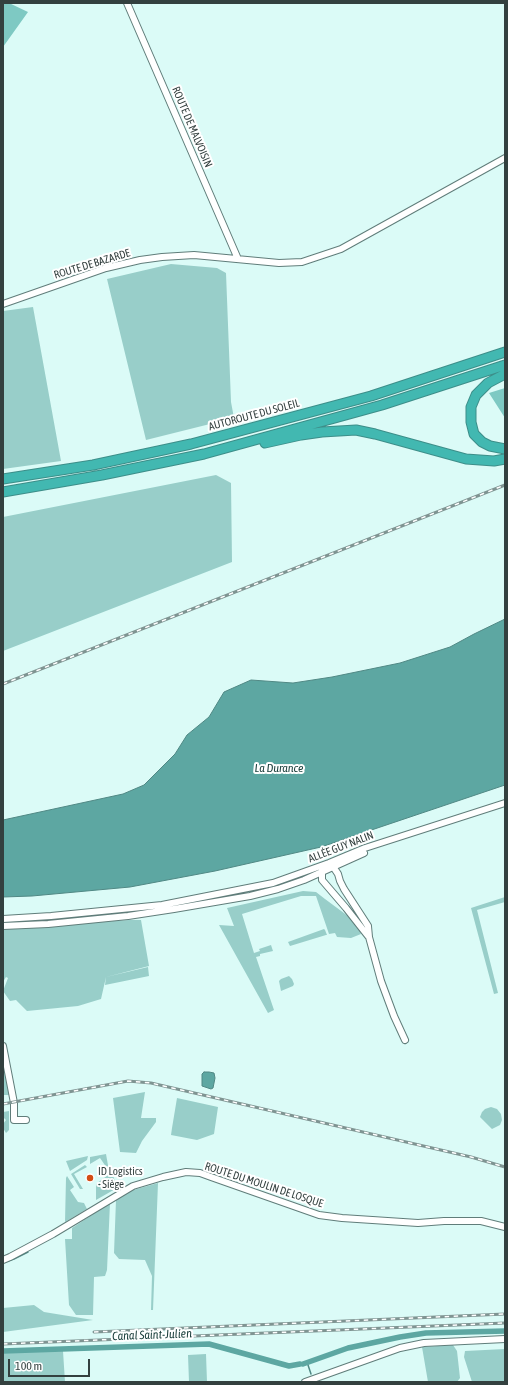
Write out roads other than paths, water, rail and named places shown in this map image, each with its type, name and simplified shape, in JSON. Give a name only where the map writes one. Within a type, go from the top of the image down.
[{"type":"highway","name":"AUTOROUTE DU SOLEIL","points":[[3,479],[93,465],[191,444],[371,396],[505,352]]},
{"type":"highway","points":[[3,492],[102,475],[204,454],[382,405],[505,365]]},
{"type":"highway","points":[[505,374],[488,383],[476,395],[471,407],[470,422],[474,434],[482,442],[495,448],[505,450]]},
{"type":"highway","points":[[204,454],[231,452],[302,434],[356,430],[376,434],[466,459],[494,461],[505,459]]},
{"type":"street","name":"ROUTE DE MALVOISIN","points":[[127,3],[238,259]]},
{"type":"street","name":"ROUTE DE BAZARDE","points":[[3,304],[100,270],[140,260],[184,255],[279,263],[302,262],[341,249],[505,158]]},
{"type":"street","points":[[388,840],[505,803]]},
{"type":"street","name":"ALLÉE GUY NALIN","points":[[3,919],[51,916],[162,905],[273,883],[343,862],[388,840]]},
{"type":"street","name":"ALLÉE GUY NALIN","points":[[3,926],[48,924],[128,916],[174,910],[263,893],[308,878],[321,872],[329,865],[365,848],[388,840]]},
{"type":"street","points":[[338,874],[343,862]]},
{"type":"street","points":[[369,937],[322,880],[321,872],[329,865],[338,874],[344,889],[368,926],[369,937],[381,981],[405,1040]]},
{"type":"street","points":[[308,878],[322,880]]},
{"type":"street","points":[[3,1046],[14,1103],[14,1120],[26,1120]]},
{"type":"street","name":"ROUTE DU MOULIN DE LOSQUE","points":[[3,1260],[53,1234],[133,1186],[186,1172],[211,1177],[319,1215],[418,1223],[444,1221],[481,1222],[505,1227]]},
{"type":"street","points":[[305,1382],[400,1348],[424,1343],[505,1339]]},
{"type":"water","name":"La Durance","points":[[505,619],[505,785],[321,847],[215,871],[130,887],[32,896],[3,897],[3,820],[123,794],[144,785],[175,754],[187,735],[209,717],[224,692],[251,680],[293,683],[332,677],[400,663],[450,647]]},
{"type":"water","points":[[204,1072],[214,1073],[215,1078],[213,1088],[211,1089],[202,1086],[202,1074]]},
{"type":"waterway","points":[[5,1262],[28,1252]]},
{"type":"waterway","name":"Canal Saint-Julien","points":[[303,1364],[348,1348],[400,1337],[426,1333],[505,1331]]},
{"type":"waterway","name":"Canal Saint-Julien","points":[[3,1351],[209,1344],[289,1366],[300,1364]]},
{"type":"waterway","points":[[307,1362],[311,1374]]},
{"type":"railway","points":[[3,684],[505,485]]},
{"type":"railway","points":[[3,1104],[128,1081],[151,1083],[471,1157],[505,1167]]},
{"type":"railway","points":[[94,1332],[505,1314]]},
{"type":"railway","points":[[3,1344],[505,1323]]},
{"type":"place","name":"ID Logistics - Siège","points":[[90,1178]]}]
